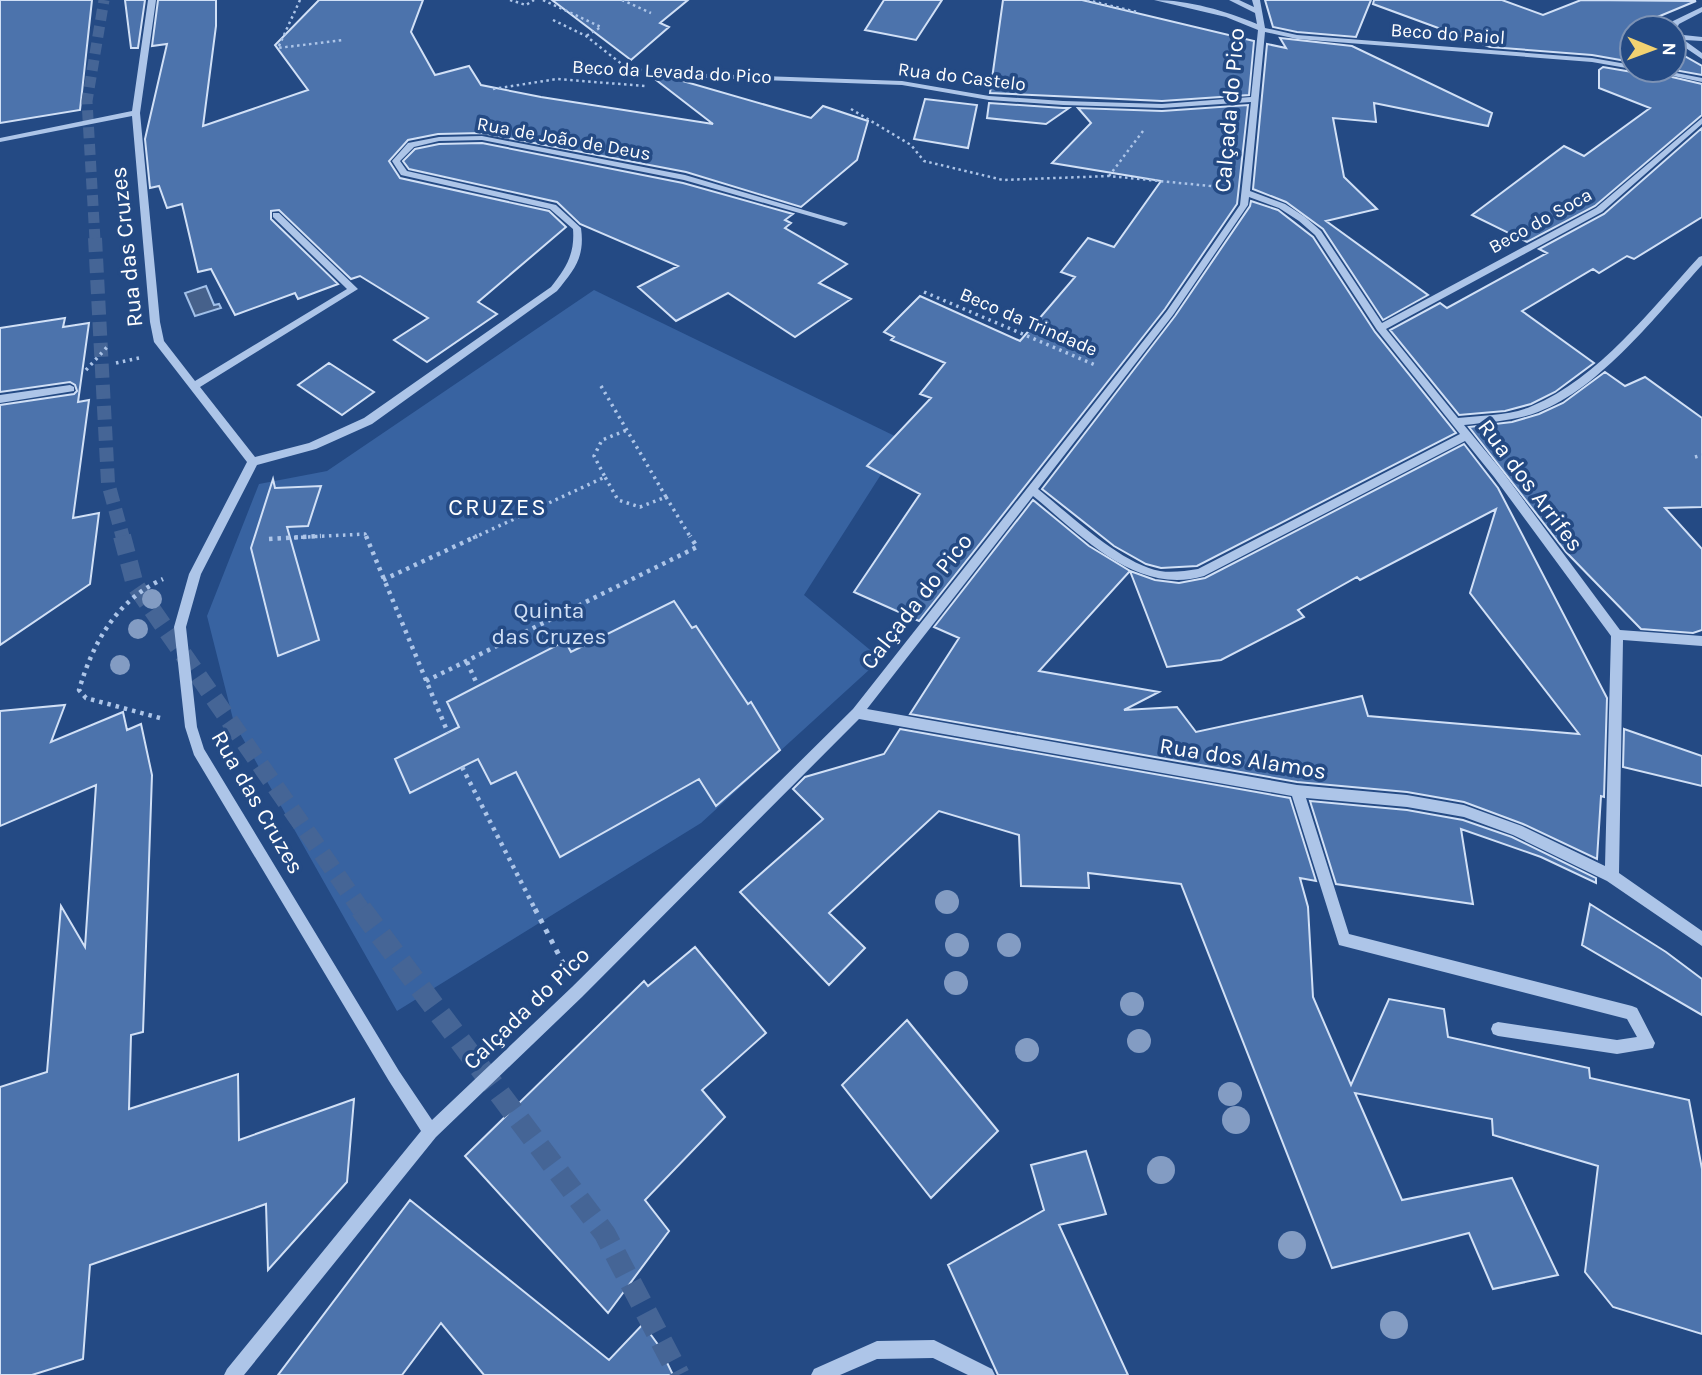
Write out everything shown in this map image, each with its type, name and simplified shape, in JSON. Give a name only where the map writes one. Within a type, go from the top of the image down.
[{"type":"street","name":"Rua das Cruzes","points":[[152,0],[136,113],[159,342],[253,462],[195,574],[180,627],[191,727],[205,762],[394,1076],[431,1132]]},
{"type":"street","name":"Beco do Paiol","points":[[1158,0],[1228,15],[1262,29],[1297,37],[1592,60],[1618,65]]},
{"type":"street","points":[[1233,0],[1259,12]]},
{"type":"street","name":"Calçada do Pico","points":[[233,1375],[431,1132],[577,992],[857,713],[1122,376],[1211,256],[1244,205],[1262,29],[1256,0]]},
{"type":"street","name":"Rua do Castelo","points":[[667,71],[683,75],[902,83],[989,98],[1063,103],[1162,106],[1254,99]]},
{"type":"street","points":[[0,140],[136,113]]},
{"type":"street","name":"Beco do Soca","points":[[1380,328],[1599,210],[1702,120]]},
{"type":"street","name":"Rua de João de Deus","points":[[253,462],[312,446],[368,421],[555,289],[576,261],[580,244],[577,228],[553,207],[404,173],[396,160],[411,145],[439,139],[482,138],[685,178],[844,222]]},
{"type":"street","name":"Rua dos Arrifes","points":[[1246,192],[1282,206],[1318,233],[1380,328],[1457,422],[1617,635]]},
{"type":"street","points":[[195,385],[353,289],[276,215]]},
{"type":"street","points":[[1457,422],[1533,410],[1565,392],[1609,357],[1702,260]]},
{"type":"street","points":[[0,398],[70,388]]},
{"type":"street","points":[[1032,491],[1136,566],[1156,575],[1180,577],[1200,573],[1467,435]]},
{"type":"street","points":[[1612,876],[1617,635],[1702,640]]},
{"type":"street","name":"Rua dos Alamos","points":[[857,713],[1297,791],[1407,801],[1464,811],[1517,830],[1612,876],[1702,939]]},
{"type":"street","points":[[1297,791],[1343,940],[1632,1013],[1648,1043],[1617,1047],[1498,1029]]},
{"type":"street","points":[[820,1375],[877,1350],[934,1349],[986,1375]]},
{"type":"path","points":[[300,0],[278,48],[343,40]]},
{"type":"path","points":[[510,0],[526,5],[534,0]]},
{"type":"path","points":[[543,0],[601,27],[586,36]]},
{"type":"path","points":[[622,0],[651,13]]},
{"type":"path","points":[[553,20],[586,36],[628,69],[667,71]]},
{"type":"path","name":"Beco da Levada do Pico","points":[[493,89],[557,79],[650,86]]},
{"type":"path","points":[[841,106],[854,110],[911,145],[923,162],[1003,180],[1109,176],[1246,192]]},
{"type":"path","points":[[1109,176],[1162,106]]},
{"type":"path","name":"Beco da Trindade","points":[[924,292],[1122,376]]},
{"type":"path","points":[[70,388],[82,386],[86,371],[109,345]]},
{"type":"path","points":[[426,681],[697,547],[601,386]]},
{"type":"path","points":[[627,430],[603,440],[594,456],[618,500],[640,507],[666,497]]},
{"type":"path","points":[[1695,457],[1702,455]]},
{"type":"path","points":[[383,580],[605,477]]},
{"type":"path","points":[[269,538],[365,534],[448,733]]},
{"type":"path","points":[[191,727],[86,698],[79,690],[85,666],[96,644],[135,593],[150,583],[172,576],[195,574]]},
{"type":"path","points":[[467,662],[477,684]]},
{"type":"path","points":[[462,767],[577,992]]},
{"type":"green space","name":"Quinta das Cruzes","points":[[594,290],[903,440],[804,595],[881,659],[701,823],[397,1011],[234,723],[207,616],[259,484],[327,471]]},
{"type":"shaded area","points":[[206,286],[214,305],[219,304],[221,308],[195,316],[185,293]]},
{"type":"building","points":[[0,0],[92,0],[80,110],[0,123]]},
{"type":"building","points":[[125,0],[145,0],[138,48],[131,48]]},
{"type":"building","points":[[158,0],[216,0],[216,26],[203,126],[308,90],[275,45],[319,0],[423,0],[411,32],[435,75],[469,66],[481,85],[713,124],[647,73],[648,71],[811,118],[823,106],[868,121],[857,160],[801,207],[686,172],[482,133],[438,134],[408,140],[389,161],[400,178],[549,211],[566,227],[478,302],[497,314],[427,362],[394,340],[428,318],[360,276],[351,279],[279,210],[271,211],[271,219],[338,284],[298,299],[295,293],[235,315],[211,269],[198,272],[182,204],[167,208],[159,186],[150,188],[145,139],[167,44],[152,46]]},
{"type":"building","points":[[552,0],[688,0],[660,23],[669,27],[631,60]]},
{"type":"building","points":[[884,0],[942,0],[916,40],[865,30]]},
{"type":"building","points":[[1003,0],[1082,0],[1254,41],[1249,95],[1162,101],[990,93]]},
{"type":"building","points":[[1265,0],[1371,0],[1356,37],[1273,27]]},
{"type":"building","points":[[1374,0],[1502,0],[1543,15],[1581,0],[1696,1],[1665,14],[1618,14],[1618,60],[1490,47],[1373,4]]},
{"type":"building","points":[[1280,38],[1352,46],[1492,113],[1488,126],[1374,103],[1376,122],[1333,118],[1344,177],[1377,209],[1326,221],[1428,295],[1383,320],[1323,229],[1286,202],[1253,189],[1267,44],[1286,48]]},
{"type":"building","points":[[1688,58],[1702,66],[1702,75],[1688,72]]},
{"type":"building","points":[[1603,67],[1618,70],[1618,84],[1688,84],[1688,81],[1702,84],[1702,115],[1595,206],[1527,242],[1472,215],[1564,146],[1584,156],[1650,108],[1599,88],[1599,70]]},
{"type":"building","points":[[925,99],[977,105],[968,148],[914,139]]},
{"type":"building","points":[[989,103],[1069,108],[1046,124],[987,118]]},
{"type":"building","points":[[1248,105],[1237,204],[1165,309],[919,621],[854,592],[920,494],[867,466],[931,398],[920,394],[945,363],[891,340],[894,337],[884,332],[920,296],[1020,341],[1075,277],[1061,272],[1088,238],[1114,247],[1161,181],[1052,163],[1091,123],[1078,108],[1162,111]]},
{"type":"building","points":[[1702,128],[1702,217],[1634,259],[1627,256],[1599,273],[1593,269],[1522,311],[1594,363],[1555,392],[1531,404],[1505,411],[1459,415],[1390,330],[1440,303],[1447,308],[1547,253],[1539,249],[1604,214]]},
{"type":"building","points":[[482,143],[683,183],[793,214],[785,220],[791,223],[785,228],[847,264],[819,283],[851,299],[795,337],[728,293],[676,321],[638,287],[678,266],[580,224],[557,202],[409,169],[403,161],[415,149],[439,144]]},
{"type":"building","points":[[1251,201],[1278,210],[1313,237],[1375,332],[1456,433],[1197,566],[1161,568],[1146,564],[1114,546],[1042,489],[1175,316]]},
{"type":"building","points":[[65,318],[63,327],[89,323],[78,402],[89,400],[73,518],[99,513],[90,584],[0,645],[0,405],[74,394],[77,391],[75,385],[70,382],[0,392],[0,328]]},
{"type":"building","points":[[329,363],[374,392],[342,415],[298,385]]},
{"type":"building","points":[[1605,372],[1625,386],[1645,377],[1702,418],[1702,507],[1665,508],[1702,549],[1702,630],[1693,633],[1641,629],[1566,552],[1469,427],[1512,422],[1539,414],[1563,403]]},
{"type":"building","points":[[1464,444],[1498,488],[1607,698],[1604,797],[1601,796],[1597,859],[1523,824],[1464,802],[1407,792],[1297,782],[910,714],[959,638],[934,627],[1033,500],[1089,546],[1130,571],[1155,580],[1179,583],[1205,578]],"holes":[[[1496,509],[1470,593],[1579,734],[1368,716],[1362,696],[1196,732],[1177,707],[1124,710],[1159,692],[1039,671],[1130,571],[1167,667],[1221,660],[1304,617],[1298,610],[1357,577],[1360,580]]]},
{"type":"building","points":[[273,479],[275,488],[321,486],[308,526],[287,527],[319,640],[278,656],[251,548]]},
{"type":"building","points":[[674,601],[692,628],[696,626],[748,704],[751,702],[780,750],[716,806],[699,779],[560,857],[516,772],[491,784],[478,759],[410,793],[395,759],[459,727],[447,702],[565,641],[571,652]]},
{"type":"building","points":[[65,705],[51,742],[123,712],[127,730],[141,724],[152,775],[143,1032],[131,1035],[129,1109],[238,1074],[239,1140],[354,1099],[347,1182],[268,1270],[266,1204],[90,1265],[83,1359],[32,1375],[0,1375],[0,1087],[47,1072],[61,906],[85,947],[96,785],[0,826],[0,711]]},
{"type":"building","points":[[900,729],[1290,798],[1316,881],[1300,878],[1308,907],[1313,997],[1351,1085],[1389,999],[1444,1009],[1448,1037],[1589,1068],[1590,1078],[1689,1100],[1702,1169],[1702,1334],[1613,1307],[1585,1272],[1598,1166],[1493,1135],[1492,1119],[1355,1093],[1402,1200],[1512,1178],[1558,1275],[1493,1289],[1469,1233],[1332,1268],[1181,884],[1088,873],[1089,888],[1021,886],[1019,835],[939,811],[829,913],[865,948],[829,985],[740,892],[823,819],[793,789],[805,777],[884,754]]},
{"type":"building","points":[[1624,729],[1702,756],[1702,786],[1623,767]]},
{"type":"building","points":[[1310,801],[1407,810],[1463,820],[1512,837],[1596,878],[1596,883],[1541,857],[1461,829],[1473,904],[1336,884]]},
{"type":"building","points":[[1590,904],[1666,952],[1702,979],[1702,1015],[1582,945]]},
{"type":"building","points":[[695,947],[766,1033],[702,1090],[725,1117],[645,1200],[669,1231],[608,1313],[465,1156],[644,981],[648,986]]},
{"type":"building","points":[[907,1020],[998,1131],[931,1198],[842,1085]]},
{"type":"building","points":[[1086,1151],[1106,1214],[1059,1225],[1128,1375],[998,1375],[948,1265],[1044,1210],[1031,1165]]},
{"type":"building","points":[[410,1200],[609,1360],[643,1324],[659,1346],[673,1375],[484,1375],[441,1323],[402,1375],[278,1375]]},
{"type":"tunnel","points":[[95,240],[87,101],[104,0]]},
{"type":"tunnel","points":[[95,238],[108,483],[123,538]]},
{"type":"tunnel","points":[[122,536],[135,585],[362,911]]},
{"type":"tunnel","points":[[361,909],[605,1234],[679,1375]]},
{"type":"district","name":"CRUZES","points":[[498,507]]}]
